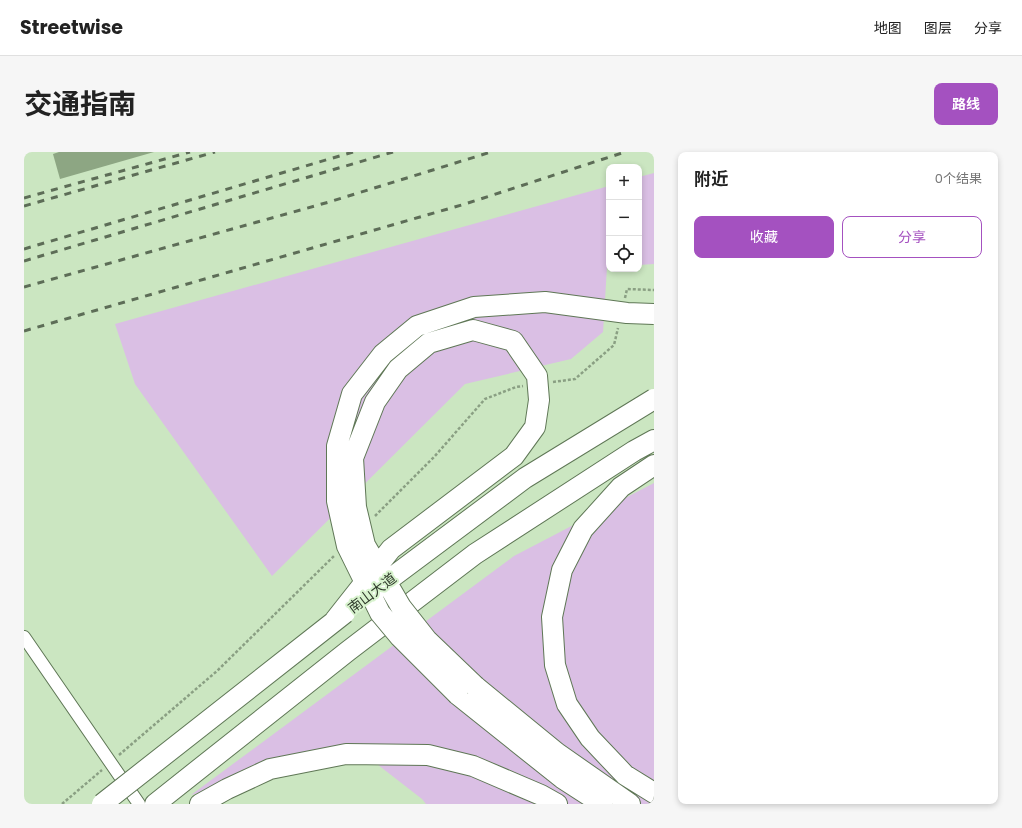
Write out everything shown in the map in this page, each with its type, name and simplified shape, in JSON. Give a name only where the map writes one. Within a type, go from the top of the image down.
[{"type":"highway","points":[[602,804],[562,778],[458,695],[400,637],[380,613],[347,546],[337,502],[337,446],[352,394],[382,354],[417,326],[474,307],[545,302],[654,314]]},
{"type":"highway","points":[[335,620],[377,567],[381,561],[390,549],[514,456],[535,427],[539,400],[537,376],[513,342],[473,330],[429,343],[398,369],[375,402],[353,458],[356,507],[366,545],[377,566],[381,573],[389,587],[401,608],[427,640],[475,686],[551,748],[630,804]]},
{"type":"highway","name":"南山大道","points":[[102,804],[335,620],[525,478],[654,399]]},
{"type":"highway","points":[[155,804],[342,656],[475,554],[634,451],[654,440]]},
{"type":"highway","points":[[654,465],[621,487],[583,529],[562,570],[552,617],[555,665],[568,704],[590,738],[625,775],[654,793]]},
{"type":"highway","points":[[200,804],[227,789],[270,769],[346,754],[428,755],[473,766],[541,795],[557,804]]},
{"type":"street","points":[[24,636],[139,804]]},
{"type":"shaded area","points":[[654,173],[654,264],[642,265],[642,176]]},
{"type":"shaded area","points":[[606,187],[607,272],[603,332],[571,359],[465,384],[272,576],[135,384],[115,324]]},
{"type":"shaded area","points":[[654,483],[654,804],[426,804],[422,799],[355,747],[191,795],[514,556]]},
{"type":"building","points":[[59,152],[154,152],[60,179],[53,154]]},
{"type":"railway","points":[[24,198],[190,152]]},
{"type":"railway","points":[[24,206],[215,152]]},
{"type":"railway","points":[[24,249],[353,152]]},
{"type":"railway","points":[[24,261],[393,152]]},
{"type":"railway","points":[[24,287],[329,202],[491,152]]},
{"type":"railway","points":[[24,331],[465,204],[625,152]]}]
